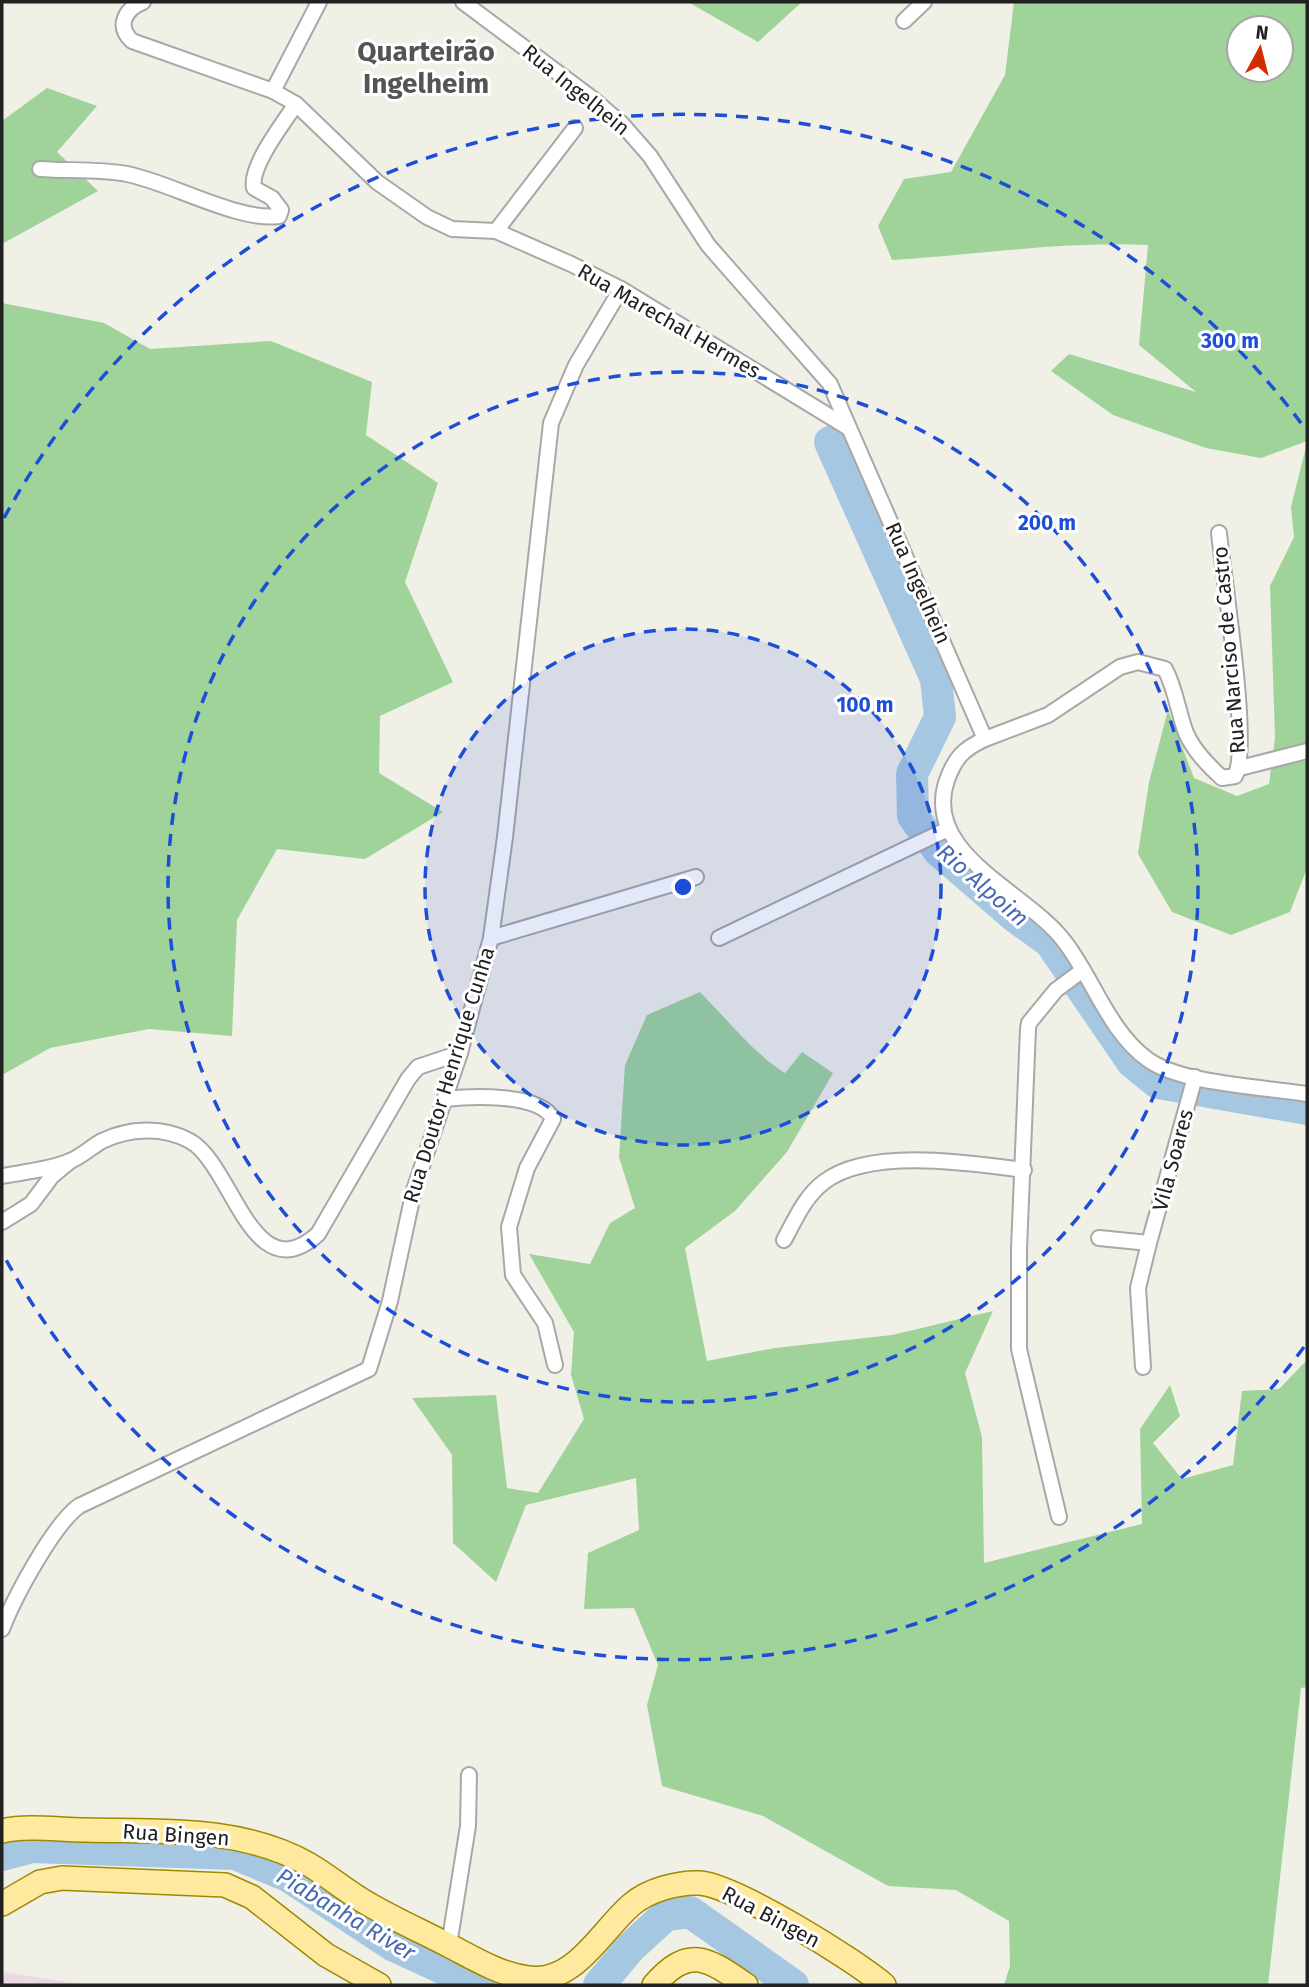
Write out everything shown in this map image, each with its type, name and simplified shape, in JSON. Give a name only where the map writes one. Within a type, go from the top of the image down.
[{"type":"main road","name":"Rua Bingen","points":[[2,1831],[202,1832],[279,1849],[310,1865],[368,1905],[494,1969],[529,1979],[559,1975],[588,1951],[632,1903],[674,1885],[702,1883],[728,1891],[782,1920],[866,1970],[884,1985]]},
{"type":"main road","points":[[2,1904],[40,1882],[62,1878],[225,1885],[252,1897],[326,1955],[379,1985]]},
{"type":"main road","points":[[654,1985],[678,1963],[692,1959],[710,1961],[746,1985]]},
{"type":"street","name":"Rua Marechal Hermes","points":[[144,2],[127,12],[124,18],[126,35],[132,41],[273,91],[296,104],[397,199],[452,229],[496,231],[621,289],[847,427]]},
{"type":"street","points":[[273,91],[319,2]]},
{"type":"street","name":"Rua Ingelhein","points":[[463,2],[593,99],[622,124],[650,156],[708,245],[830,384],[985,739]]},
{"type":"street","points":[[904,21],[924,2]]},
{"type":"street","points":[[40,169],[128,174],[242,211],[269,218],[279,216],[281,210],[276,202],[254,188],[253,182],[263,155],[296,104]]},
{"type":"street","points":[[496,231],[575,128]]},
{"type":"street","name":"Rua Doutor Henrique Cunha","points":[[2,1629],[41,1555],[69,1515],[79,1506],[369,1369],[390,1301],[414,1190],[460,1053],[491,938],[504,846],[551,423],[576,365],[621,289]]},
{"type":"street","name":"Rua Narciso de Castro","points":[[985,739],[1048,715],[1120,667],[1138,663],[1165,669],[1176,689],[1186,733],[1208,765],[1222,778],[1235,776],[1240,768],[1241,731],[1219,533]]},
{"type":"street","points":[[985,739],[964,748],[952,765],[945,786],[946,830],[976,866],[1040,913],[1065,941],[1115,1024],[1146,1058],[1165,1070],[1195,1078],[1307,1094]]},
{"type":"street","name":"Rua Narciso de Castro","points":[[1240,768],[1307,751]]},
{"type":"street","points":[[719,938],[946,830]]},
{"type":"street","points":[[491,938],[696,877]]},
{"type":"street","points":[[1059,1517],[1019,1349],[1019,1249],[1028,1029],[1029,1023],[1056,990],[1083,971]]},
{"type":"street","points":[[2,1222],[31,1204],[52,1176],[70,1161],[102,1141],[140,1129],[168,1133],[189,1140],[206,1152],[244,1216],[266,1243],[275,1249],[298,1248],[318,1234],[408,1079],[418,1067],[460,1053]]},
{"type":"street","name":"Vila Soares","points":[[1143,1367],[1138,1289],[1195,1078]]},
{"type":"street","points":[[445,1099],[475,1096],[537,1104],[549,1112],[553,1119],[527,1168],[509,1227],[513,1275],[545,1323],[555,1366]]},
{"type":"street","points":[[784,1240],[803,1205],[824,1182],[849,1169],[889,1162],[938,1160],[1024,1170]]},
{"type":"street","points":[[2,1176],[70,1161]]},
{"type":"street","points":[[1099,1238],[1149,1243]]},
{"type":"street","points":[[449,1945],[468,1826],[469,1775]]},
{"type":"shaded area","points":[[2,1972],[88,1985],[2,1985]]},
{"type":"green space","points":[[688,2],[802,2],[758,42]]},
{"type":"green space","points":[[1014,2],[1307,2],[1307,441],[1261,458],[1206,448],[1113,415],[1051,371],[1069,354],[1196,392],[1139,345],[1148,245],[1084,245],[892,260],[878,226],[904,179],[951,172],[1005,75]]},
{"type":"green space","points":[[47,88],[97,106],[57,152],[98,191],[2,244],[2,121]]},
{"type":"green space","points":[[2,303],[104,323],[150,349],[271,341],[372,382],[366,435],[438,483],[405,582],[453,682],[380,716],[379,773],[443,812],[365,859],[277,849],[237,920],[232,1036],[149,1029],[50,1048],[2,1075]]},
{"type":"green space","points":[[1307,443],[1307,868],[1290,912],[1231,935],[1172,912],[1138,854],[1149,782],[1168,710],[1194,778],[1237,796],[1269,784],[1275,738],[1270,586],[1294,537],[1291,507]]},
{"type":"green space","points":[[700,992],[751,1046],[785,1073],[802,1052],[833,1073],[787,1152],[735,1211],[685,1248],[707,1361],[775,1348],[892,1335],[993,1311],[965,1373],[982,1437],[984,1563],[1142,1524],[1140,1429],[1170,1385],[1180,1416],[1153,1443],[1182,1479],[1233,1465],[1242,1391],[1279,1389],[1307,1360],[1307,1687],[1301,1688],[1268,1985],[1004,1985],[1010,1966],[1009,1921],[956,1890],[888,1886],[763,1816],[662,1786],[647,1705],[658,1665],[634,1608],[584,1609],[588,1553],[639,1530],[636,1478],[526,1505],[496,1582],[453,1543],[452,1455],[412,1398],[496,1395],[507,1488],[538,1493],[584,1419],[571,1375],[574,1332],[529,1254],[590,1264],[610,1223],[635,1208],[619,1157],[625,1065],[647,1015]]},
{"type":"waterway","name":"Rio Alpoim","points":[[830,442],[936,679],[940,717],[912,774],[913,816],[939,851],[1014,916],[1050,942],[1132,1062],[1158,1083],[1307,1109]]},
{"type":"waterway","name":"Piabanha River","points":[[2,1855],[32,1847],[235,1854],[288,1876],[392,1945],[479,1985]]},
{"type":"waterway","name":"Piabanha River","points":[[599,1985],[630,1948],[666,1915],[690,1912],[793,1985]]},
{"type":"district","name":"Quarteirão Ingelheim","points":[[426,67]]}]
